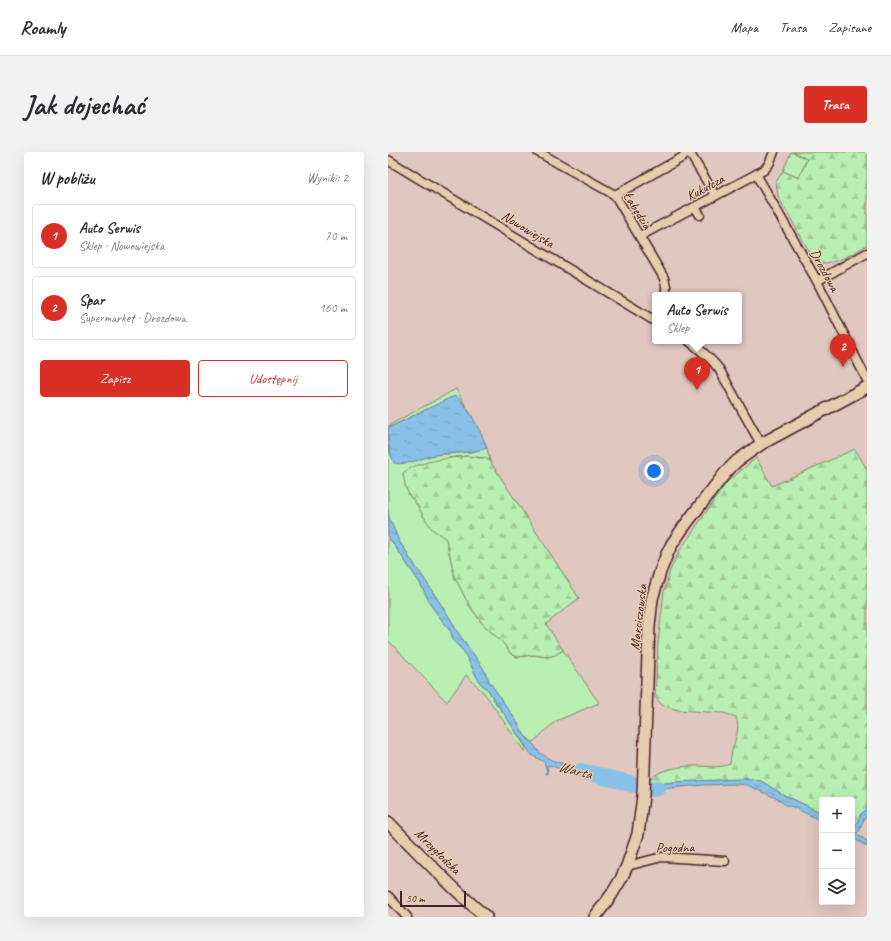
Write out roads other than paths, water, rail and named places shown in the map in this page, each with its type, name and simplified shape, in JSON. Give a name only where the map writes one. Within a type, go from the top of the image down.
[{"type":"street","name":"Łabędzia","points":[[538,152],[615,195],[664,278],[666,292]]},
{"type":"street","points":[[615,195],[683,157],[688,152],[715,196]]},
{"type":"street","name":"Kukułcza","points":[[640,236],[764,170],[770,164],[774,152]]},
{"type":"street","name":"Nowowiejska","points":[[388,160],[652,319]]},
{"type":"street","name":"Drozdowa","points":[[756,174],[816,281],[867,380]]},
{"type":"street","points":[[695,207],[700,215]]},
{"type":"street","points":[[816,281],[867,253]]},
{"type":"street","points":[[693,344],[713,361],[760,444]]},
{"type":"street","name":"Marciszowska","points":[[595,917],[612,894],[627,866],[638,834],[642,796],[649,626],[652,599],[660,572],[672,544],[726,472],[737,461],[760,444],[867,387]]},
{"type":"street","name":"Mrzygłodzka","points":[[388,822],[474,908],[486,917]]},
{"type":"street","name":"Pogodna","points":[[627,866],[662,857],[725,861]]},
{"type":"street","points":[[388,896],[407,917]]},
{"type":"water","points":[[456,396],[474,420],[487,448],[474,451],[434,455],[399,464],[394,463],[389,446],[388,428]]},
{"type":"water","points":[[388,510],[389,518],[399,541],[409,558],[483,668],[489,681],[525,736],[539,752],[551,760],[594,773],[604,772],[600,783],[547,765],[548,774],[546,774],[547,771],[544,762],[532,755],[488,690],[480,683],[464,652],[454,642],[451,632],[432,607],[420,583],[388,536]]},
{"type":"water","points":[[612,775],[624,778],[633,778],[633,792],[609,785]]},
{"type":"water","points":[[739,779],[761,781],[782,794],[819,812],[819,820],[795,808],[787,806],[778,799],[747,785],[703,785],[649,790],[649,785],[674,782]]},
{"type":"water","points":[[867,808],[867,815],[860,830],[856,834],[867,841],[867,847],[855,840],[855,827],[861,814]]},
{"type":"waterway","name":"Warta","points":[[581,771],[653,789],[658,788]]},
{"type":"place","name":"Spar","points":[[843,367]]},
{"type":"place","name":"Auto Serwis","points":[[697,390]]}]
